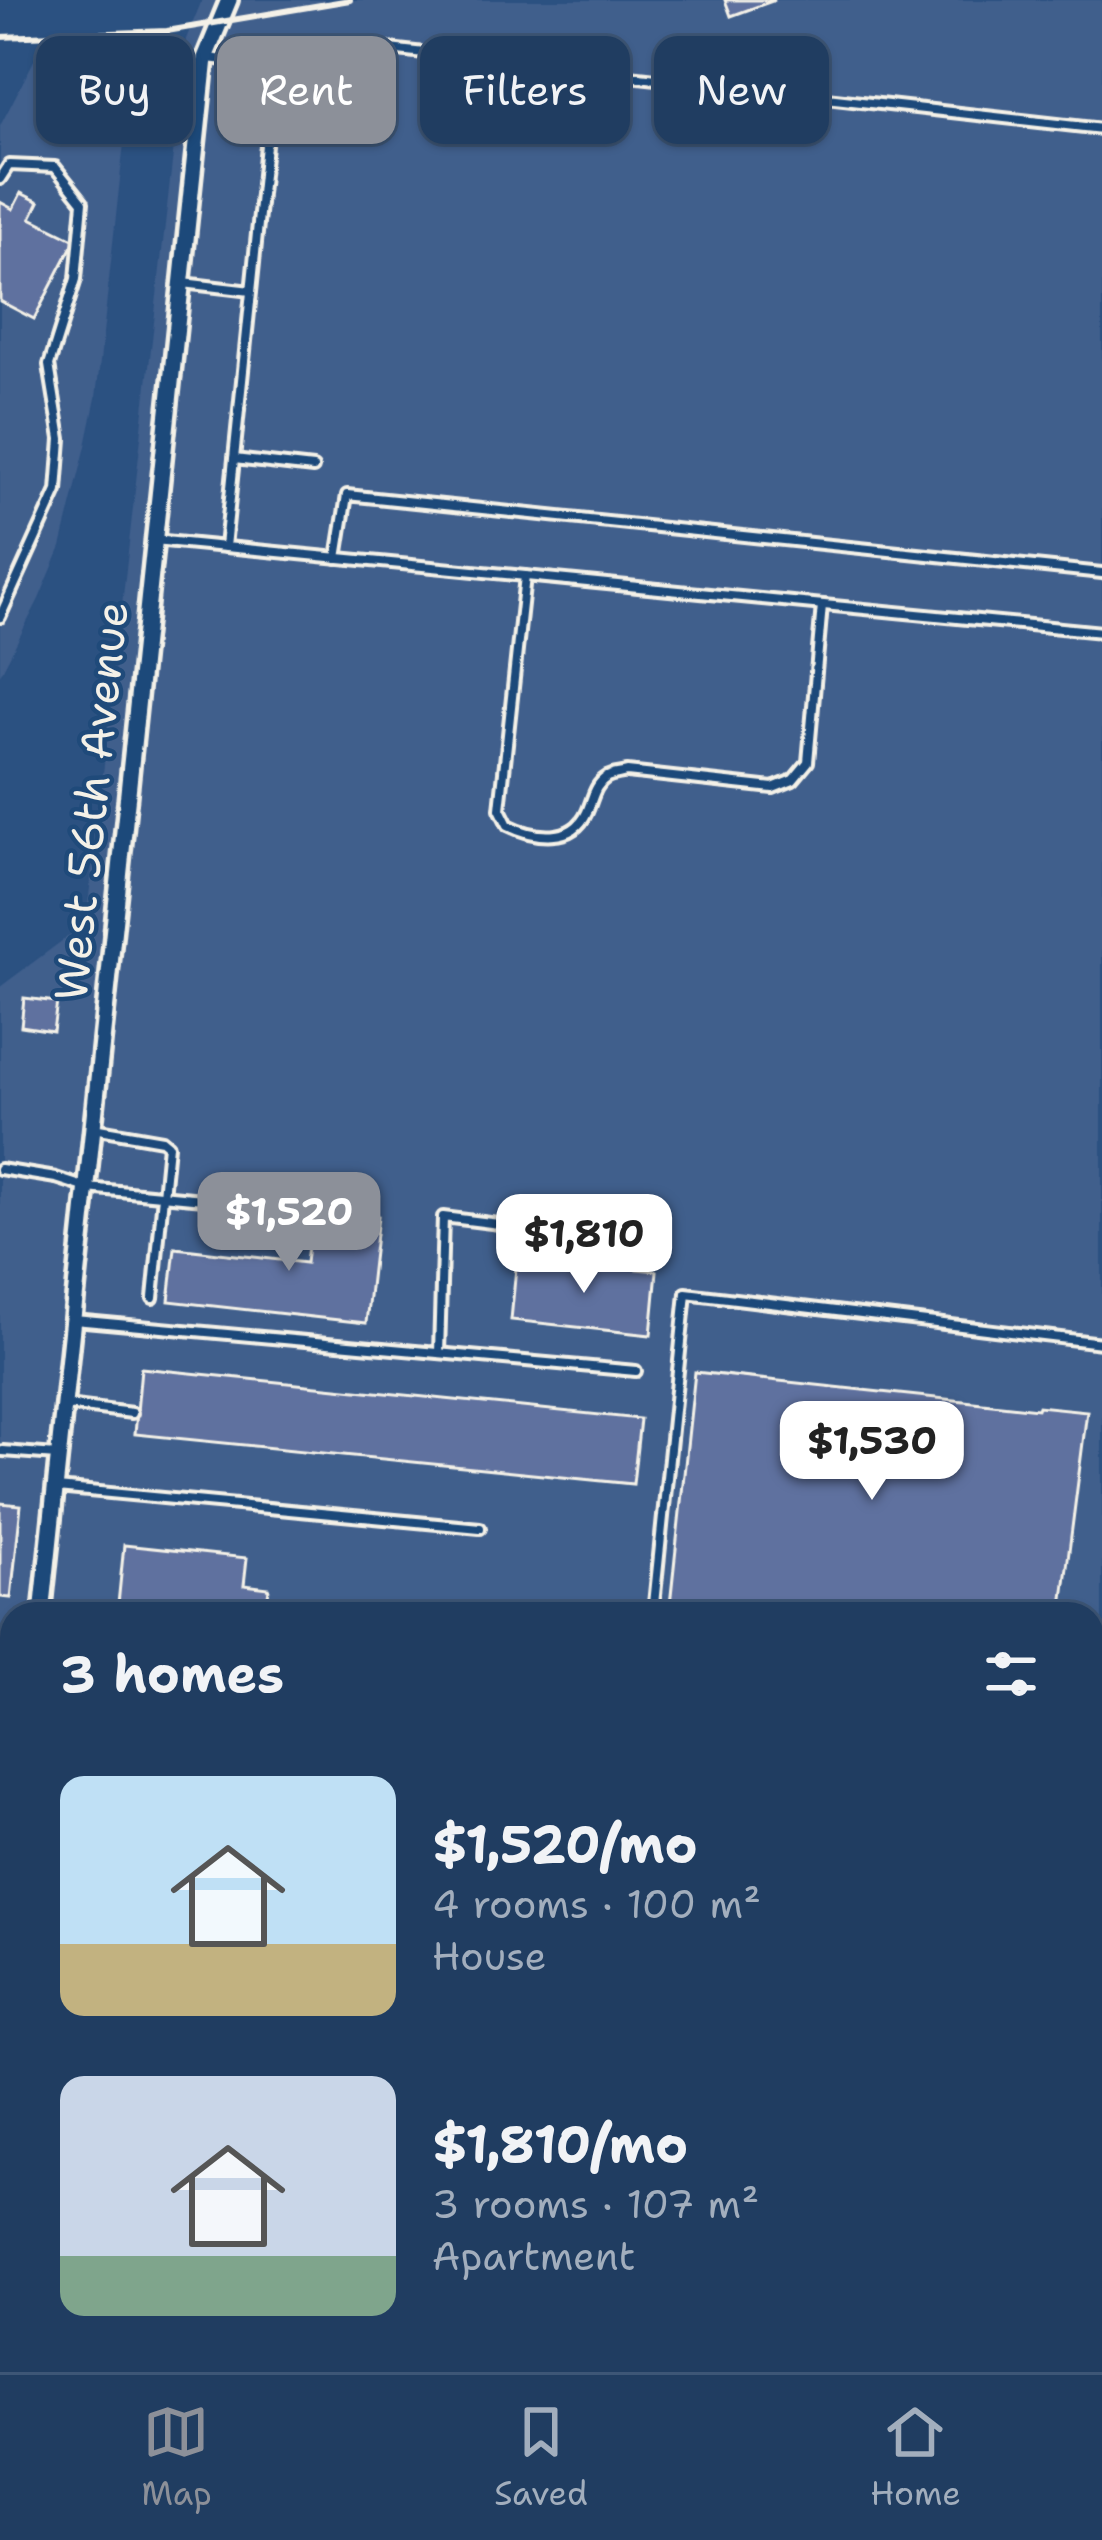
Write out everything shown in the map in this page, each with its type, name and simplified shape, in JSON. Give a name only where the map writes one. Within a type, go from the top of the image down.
[{"type":"street","name":"West 56th Avenue","points":[[43,1602],[205,58],[229,0]]},
{"type":"lane","points":[[205,58],[267,64],[389,49],[1102,129]]},
{"type":"lane","points":[[225,547],[265,144]]},
{"type":"lane","points":[[0,179],[9,165],[55,167],[83,202],[76,279],[49,365],[61,440],[57,491],[0,617]]},
{"type":"lane","points":[[182,283],[251,291]]},
{"type":"lane","points":[[234,459],[314,468]]},
{"type":"lane","points":[[337,558],[347,495],[1102,574]]},
{"type":"lane","points":[[154,540],[1102,632]]},
{"type":"lane","points":[[526,576],[500,809],[508,825],[547,836],[570,831],[586,818],[594,791],[607,777],[627,772],[773,788],[793,780],[808,762],[822,605]]},
{"type":"lane","points":[[93,1128],[167,1144],[153,1298]]},
{"type":"lane","points":[[0,1169],[87,1187],[277,1206]]},
{"type":"lane","points":[[439,1353],[443,1217],[651,1243]]},
{"type":"lane","points":[[654,1602],[686,1293],[1102,1343]]},
{"type":"lane","points":[[73,1320],[635,1371]]},
{"type":"lane","points":[[64,1405],[132,1412]]},
{"type":"lane","points":[[4,1451],[59,1455]]},
{"type":"lane","points":[[56,1488],[480,1528]]},
{"type":"shaded area","points":[[202,0],[1102,0],[1102,1602],[0,1602],[0,987],[86,923],[174,144],[193,144],[193,36],[187,36]]},
{"type":"shaded area","points":[[36,57],[36,144],[124,144],[96,398],[86,446],[61,547],[0,675],[0,126]]},
{"type":"building","points":[[725,0],[775,0],[731,16]]},
{"type":"building","points":[[21,193],[39,202],[31,218],[75,240],[34,319],[0,301],[0,202],[13,209]]},
{"type":"building","points":[[24,998],[57,1002],[53,1031],[21,1026]]},
{"type":"building","points":[[312,1209],[378,1216],[366,1323],[169,1301],[175,1248],[306,1263]]},
{"type":"building","points":[[517,1257],[657,1271],[651,1335],[511,1320]]},
{"type":"building","points":[[141,1368],[640,1419],[633,1484],[135,1434]]},
{"type":"building","points":[[695,1372],[1087,1411],[1063,1602],[670,1602]]},
{"type":"building","points":[[0,1503],[21,1505],[11,1598],[0,1597]]},
{"type":"building","points":[[124,1545],[247,1558],[244,1585],[269,1588],[267,1602],[118,1602]]},
{"type":"railway","points":[[0,37],[167,31],[350,0]]}]
